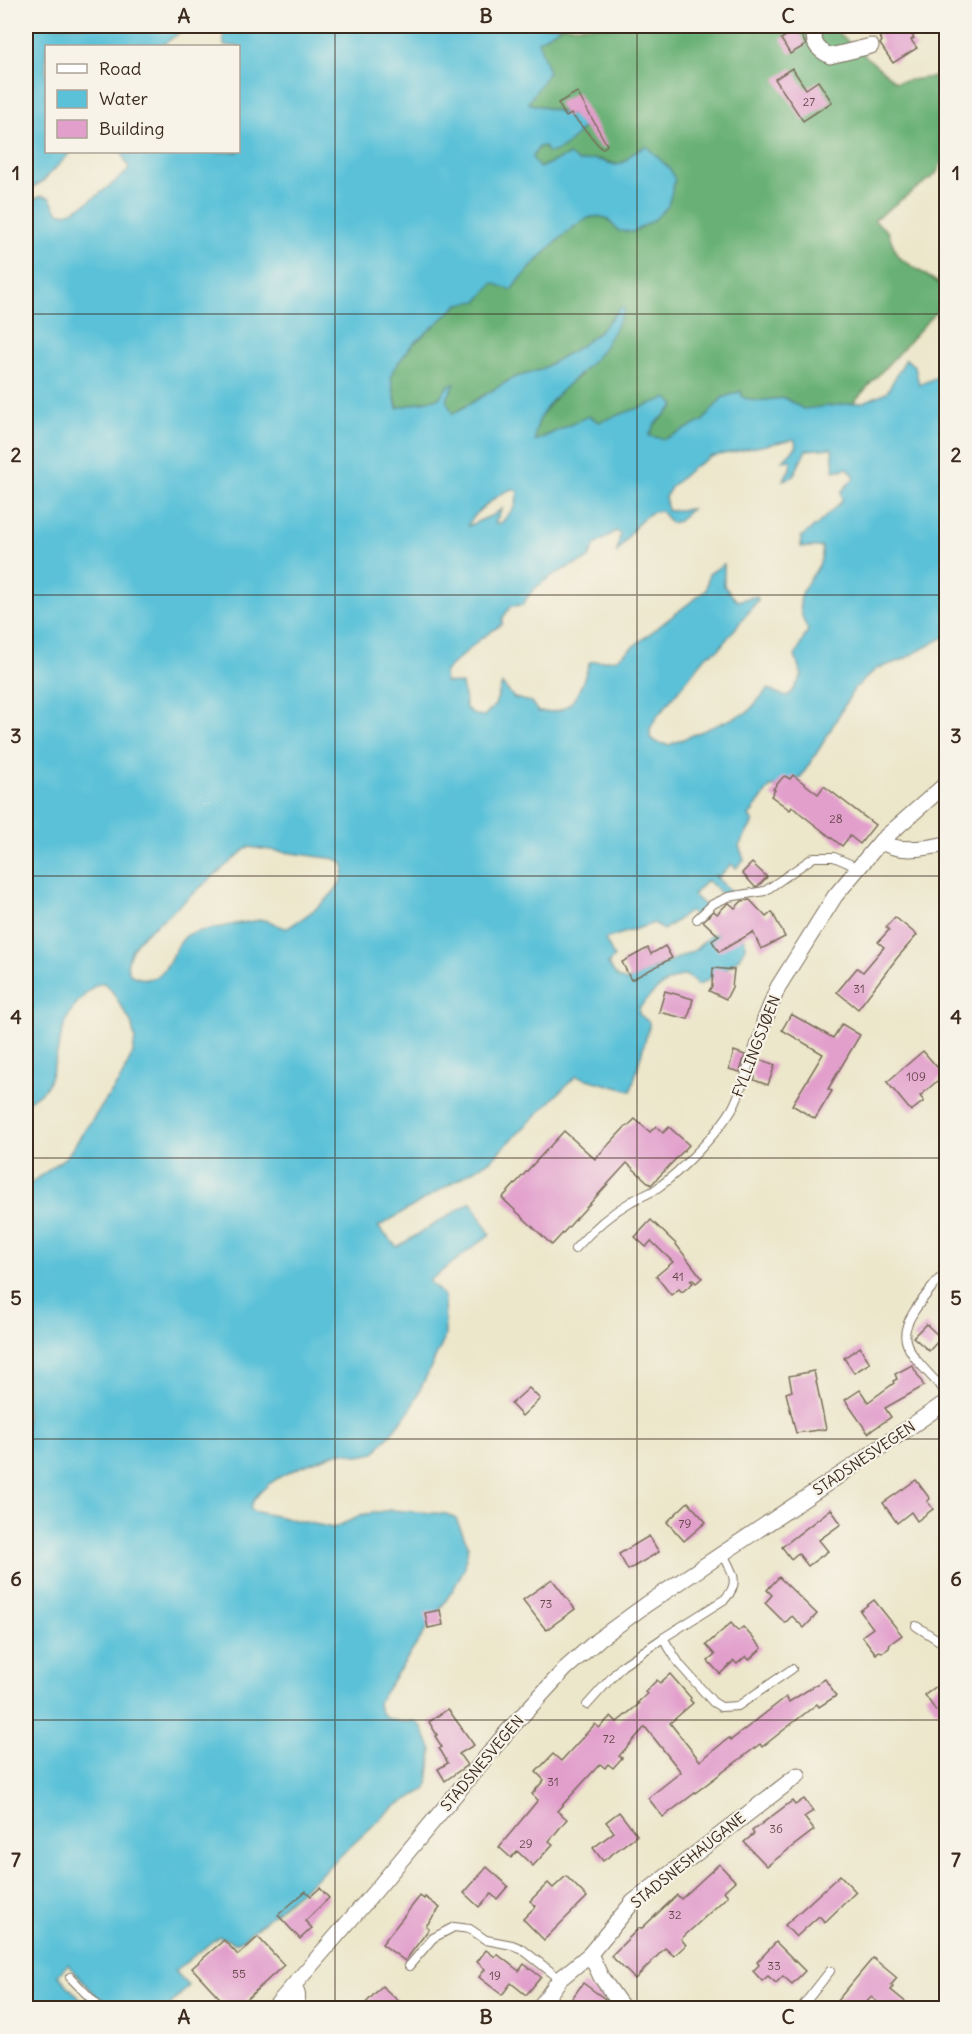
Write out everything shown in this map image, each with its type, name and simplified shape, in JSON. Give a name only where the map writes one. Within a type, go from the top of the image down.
[{"type":"street","points":[[816,26],[814,41],[818,50],[830,56],[871,46]]},
{"type":"street","name":"FYLLINGSJØEN","points":[[764,1022],[778,987],[795,958],[835,896],[857,867],[881,841],[946,784]]},
{"type":"street","points":[[881,841],[886,845],[899,848],[930,848],[946,844]]},
{"type":"street","name":"STADSNESVEGEN","points":[[274,2008],[546,1688],[599,1639],[647,1604],[946,1402]]},
{"type":"street","name":"STADSNESHAUGANE","points":[[539,2008],[560,1979],[590,1954],[633,1902],[798,1775]]},
{"type":"street","points":[[590,1954],[601,1977],[623,2008]]},
{"type":"street","points":[[293,1986],[298,1992],[298,2001],[294,2008]]},
{"type":"lane","points":[[698,919],[713,904],[728,897],[765,891],[814,857],[834,857],[857,867]]},
{"type":"lane","name":"FYLLINGSJØEN","points":[[575,1249],[613,1214],[631,1202],[655,1191],[717,1128],[732,1109],[764,1022]]},
{"type":"lane","points":[[939,1278],[910,1315],[904,1336],[906,1345],[912,1353],[946,1392]]},
{"type":"lane","points":[[587,1705],[622,1666],[730,1594],[735,1586],[735,1579],[723,1554]]},
{"type":"lane","points":[[916,1626],[946,1645]]},
{"type":"lane","points":[[663,1638],[680,1665],[713,1702],[721,1707],[738,1706],[792,1669]]},
{"type":"lane","points":[[409,1966],[434,1938],[454,1928],[470,1929],[486,1940],[522,1949],[560,1979]]},
{"type":"lane","points":[[801,2008],[830,1971]]},
{"type":"lane","points":[[69,1977],[100,2008]]},
{"type":"lane","points":[[184,2008],[194,2003],[210,2008]]},
{"type":"green space","points":[[562,26],[738,26],[742,28],[750,26],[833,26],[831,27],[896,82],[946,75],[946,154],[936,174],[874,220],[888,232],[898,257],[946,288],[946,301],[852,404],[803,409],[784,398],[755,401],[742,397],[741,391],[722,398],[703,421],[665,439],[648,436],[655,424],[675,406],[667,398],[599,422],[589,416],[535,441],[535,430],[542,414],[563,388],[579,376],[622,306],[599,332],[579,347],[540,370],[513,378],[452,414],[446,400],[454,385],[449,385],[439,398],[398,408],[391,378],[393,370],[411,346],[459,304],[478,300],[493,282],[511,290],[561,237],[583,221],[594,217],[606,218],[619,231],[634,152],[618,164],[594,159],[579,162],[569,155],[538,168],[532,157],[539,147],[588,119],[528,103],[538,41]]},
{"type":"water","points":[[26,26],[189,26],[162,45],[45,45],[45,153],[70,153],[42,182],[26,191]]},
{"type":"water","points":[[223,26],[562,26],[538,41],[549,72],[528,103],[589,120],[561,149],[548,153],[544,146],[539,147],[532,157],[539,168],[569,155],[579,162],[595,159],[616,165],[646,146],[670,169],[675,180],[668,206],[654,220],[633,232],[619,231],[606,218],[594,217],[583,221],[561,237],[511,290],[493,283],[478,301],[459,304],[411,346],[393,370],[391,378],[397,408],[439,398],[449,385],[455,384],[446,400],[453,414],[513,378],[540,370],[579,347],[599,332],[622,306],[625,309],[602,350],[550,402],[542,414],[535,441],[589,416],[599,422],[667,398],[675,405],[655,424],[649,436],[665,439],[703,421],[722,398],[741,391],[742,397],[755,401],[785,398],[803,409],[864,402],[887,392],[906,359],[915,367],[919,385],[946,373],[946,638],[902,660],[876,669],[854,689],[797,783],[770,787],[749,816],[753,822],[739,846],[744,859],[736,868],[731,864],[719,877],[714,875],[731,892],[723,895],[707,880],[693,895],[706,907],[695,916],[690,911],[663,930],[654,923],[605,939],[614,957],[608,964],[618,978],[626,981],[695,950],[712,934],[742,938],[745,940],[745,947],[742,954],[730,966],[701,984],[696,985],[695,981],[685,975],[677,977],[659,987],[639,1008],[639,1014],[649,1022],[649,1027],[631,1091],[576,1076],[491,1160],[378,1227],[397,1247],[471,1202],[490,1234],[429,1281],[444,1296],[445,1336],[409,1412],[374,1453],[360,1456],[344,1452],[337,1453],[300,1467],[276,1479],[266,1487],[250,1507],[252,1511],[333,1528],[360,1515],[391,1510],[447,1514],[456,1519],[468,1545],[465,1567],[454,1588],[378,1702],[379,1708],[386,1717],[402,1722],[414,1721],[421,1726],[432,1750],[428,1784],[425,1790],[392,1808],[313,1881],[240,1941],[235,1943],[219,1936],[175,1971],[189,1986],[167,2008],[107,2008],[68,1964],[58,1975],[88,2008],[26,2008],[26,1187],[67,1156],[120,1080],[133,1053],[135,1039],[131,1022],[112,991],[104,983],[95,986],[70,1012],[47,1085],[26,1103],[26,202],[42,196],[50,198],[60,213],[69,212],[96,197],[129,168],[122,153],[240,153],[240,45],[224,45]],"holes":[[[794,439],[797,446],[782,461],[791,460],[790,469],[783,480],[793,477],[806,450],[832,448],[834,471],[848,468],[855,477],[841,492],[842,501],[801,537],[801,547],[822,547],[822,558],[802,592],[800,602],[802,615],[808,630],[795,656],[802,676],[786,697],[768,689],[748,712],[669,745],[658,743],[650,738],[650,729],[656,718],[707,655],[718,650],[758,600],[757,596],[737,601],[724,586],[724,564],[709,574],[706,590],[617,659],[590,662],[575,698],[570,704],[557,711],[538,712],[531,702],[514,698],[502,684],[495,705],[484,716],[475,715],[466,708],[462,684],[445,682],[446,670],[479,640],[502,624],[502,619],[511,606],[523,605],[542,583],[561,571],[588,559],[595,545],[616,531],[620,534],[617,552],[636,526],[654,512],[661,511],[671,523],[679,521],[691,509],[668,511],[665,497],[672,486],[692,468],[710,457]],[[514,489],[518,492],[515,507],[501,523],[495,523],[502,509],[468,526],[475,516],[502,494]],[[248,847],[336,859],[343,863],[340,883],[316,909],[288,928],[263,920],[191,933],[181,942],[167,965],[156,977],[147,979],[131,974],[128,971],[128,961],[140,938]]]},
{"type":"building","points":[[889,26],[906,26],[917,48],[893,63],[880,44],[882,41],[877,33]]},
{"type":"building","points":[[798,28],[806,45],[790,54],[781,39]]},
{"type":"building","points":[[792,68],[806,89],[818,81],[832,102],[803,121],[775,79]]},
{"type":"building","points":[[577,92],[607,145],[602,149],[571,114],[566,117],[558,103]]},
{"type":"building","points":[[793,775],[818,794],[824,786],[875,825],[860,844],[850,836],[842,846],[792,807],[790,810],[771,796],[775,790],[773,789],[783,777],[790,779]]},
{"type":"building","points":[[752,863],[767,877],[755,887],[742,873]]},
{"type":"building","points":[[750,900],[766,917],[772,912],[785,937],[761,949],[753,932],[719,952],[712,941],[719,936],[703,921],[714,911],[717,914],[729,903],[735,908],[742,901]]},
{"type":"building","points":[[895,917],[917,935],[858,1009],[837,992],[857,968],[863,972],[884,947],[878,942],[889,930],[886,927]]},
{"type":"building","points":[[665,946],[672,958],[631,980],[622,962],[648,948],[651,954]]},
{"type":"building","points":[[713,968],[734,970],[732,987],[726,999],[709,991],[712,986]]},
{"type":"building","points":[[665,991],[693,999],[688,1019],[659,1012]]},
{"type":"building","points":[[791,1014],[833,1038],[842,1024],[860,1035],[828,1089],[832,1091],[815,1119],[792,1105],[823,1054],[782,1030]]},
{"type":"building","points":[[734,1051],[745,1055],[740,1072],[729,1069]]},
{"type":"building","points":[[923,1051],[944,1075],[920,1096],[924,1101],[911,1111],[887,1082]]},
{"type":"building","points":[[757,1058],[775,1065],[768,1085],[754,1080],[755,1077],[751,1076]]},
{"type":"building","points":[[635,1119],[650,1132],[656,1126],[663,1133],[669,1127],[689,1145],[651,1185],[627,1163],[552,1245],[502,1198],[564,1131],[595,1159]]},
{"type":"building","points":[[651,1220],[675,1243],[702,1278],[696,1283],[690,1280],[693,1283],[682,1292],[679,1289],[671,1295],[656,1276],[673,1262],[651,1241],[646,1247],[635,1237]]},
{"type":"building","points":[[926,1324],[941,1338],[929,1351],[913,1337]]},
{"type":"building","points":[[860,1347],[870,1363],[854,1373],[844,1358]]},
{"type":"building","points":[[912,1365],[924,1386],[885,1408],[891,1417],[868,1433],[845,1400],[860,1390],[868,1402],[894,1383],[893,1381],[897,1379],[895,1374]]},
{"type":"building","points":[[814,1371],[826,1429],[796,1433],[786,1393],[792,1391],[789,1376]]},
{"type":"building","points":[[529,1388],[540,1399],[522,1416],[511,1404]]},
{"type":"building","points":[[916,1480],[930,1499],[927,1501],[933,1509],[917,1521],[911,1512],[897,1523],[883,1503]]},
{"type":"building","points":[[688,1502],[706,1522],[684,1541],[667,1522]]},
{"type":"building","points":[[831,1509],[841,1524],[819,1540],[828,1551],[808,1566],[798,1553],[791,1559],[782,1547]]},
{"type":"building","points":[[649,1536],[659,1552],[628,1570],[619,1554]]},
{"type":"building","points":[[779,1577],[817,1614],[804,1628],[792,1616],[785,1623],[765,1603],[772,1595],[767,1590]]},
{"type":"building","points":[[552,1579],[575,1609],[546,1630],[523,1600]]},
{"type":"building","points":[[874,1600],[902,1635],[890,1644],[889,1648],[876,1654],[862,1636],[873,1628],[860,1611]]},
{"type":"building","points":[[440,1610],[443,1625],[428,1628],[425,1613]]},
{"type":"building","points":[[731,1623],[738,1631],[743,1627],[762,1648],[749,1660],[746,1656],[737,1664],[734,1661],[720,1674],[708,1661],[715,1655],[706,1645]]},
{"type":"building","points":[[670,1674],[693,1703],[670,1723],[700,1761],[786,1697],[789,1702],[825,1679],[836,1696],[819,1707],[817,1704],[762,1747],[760,1744],[663,1817],[648,1798],[681,1772],[645,1727],[619,1756],[622,1758],[613,1768],[608,1764],[605,1768],[600,1764],[557,1811],[567,1819],[549,1841],[553,1844],[533,1866],[517,1851],[511,1858],[499,1847],[538,1800],[532,1794],[544,1780],[536,1772],[553,1754],[561,1761],[595,1724],[599,1728],[611,1716],[617,1722],[639,1704],[637,1703],[647,1694],[645,1692],[657,1680],[660,1683]]},
{"type":"building","points":[[946,1679],[946,1704],[936,1711],[925,1695]]},
{"type":"building","points":[[448,1709],[474,1745],[459,1754],[467,1765],[445,1781],[438,1769],[448,1763],[439,1748],[442,1747],[429,1722]]},
{"type":"building","points":[[804,1799],[813,1811],[804,1817],[814,1830],[767,1866],[744,1842],[754,1834],[752,1831],[792,1801],[795,1805]]},
{"type":"building","points":[[619,1812],[637,1835],[603,1861],[593,1848],[614,1832],[606,1822]]},
{"type":"building","points":[[719,1864],[735,1881],[724,1891],[728,1896],[681,1939],[686,1945],[674,1956],[665,1948],[635,1979],[611,1956],[677,1895],[681,1899]]},
{"type":"building","points":[[487,1867],[508,1886],[497,1899],[491,1894],[479,1907],[464,1893]]},
{"type":"building","points":[[840,1875],[856,1892],[825,1922],[819,1916],[796,1937],[785,1925]]},
{"type":"building","points":[[566,1876],[587,1897],[544,1940],[523,1919],[536,1906],[530,1901],[548,1883],[553,1888]]},
{"type":"building","points":[[320,1888],[329,1898],[305,1921],[312,1928],[300,1939],[278,1915],[306,1891],[311,1896]]},
{"type":"building","points":[[420,1896],[440,1908],[426,1926],[429,1929],[405,1961],[382,1944]]},
{"type":"building","points":[[258,1937],[284,1965],[237,2008],[229,2008],[192,1968],[224,1940],[238,1955]]},
{"type":"building","points":[[776,1942],[805,1971],[792,1984],[783,1976],[776,1983],[768,1976],[762,1981],[753,1971],[759,1965],[757,1962]]},
{"type":"building","points":[[486,1950],[495,1957],[497,1954],[519,1971],[524,1964],[541,1977],[526,1995],[511,1983],[502,1995],[479,1977],[485,1969],[477,1962]]},
{"type":"building","points":[[873,1958],[897,1978],[891,1985],[893,1987],[891,1990],[913,2008],[885,2008],[871,1997],[862,2008],[831,2008]]},
{"type":"building","points":[[583,1983],[605,1999],[598,2008],[565,2008]]},
{"type":"building","points":[[382,1986],[406,2008],[361,2008]]}]
